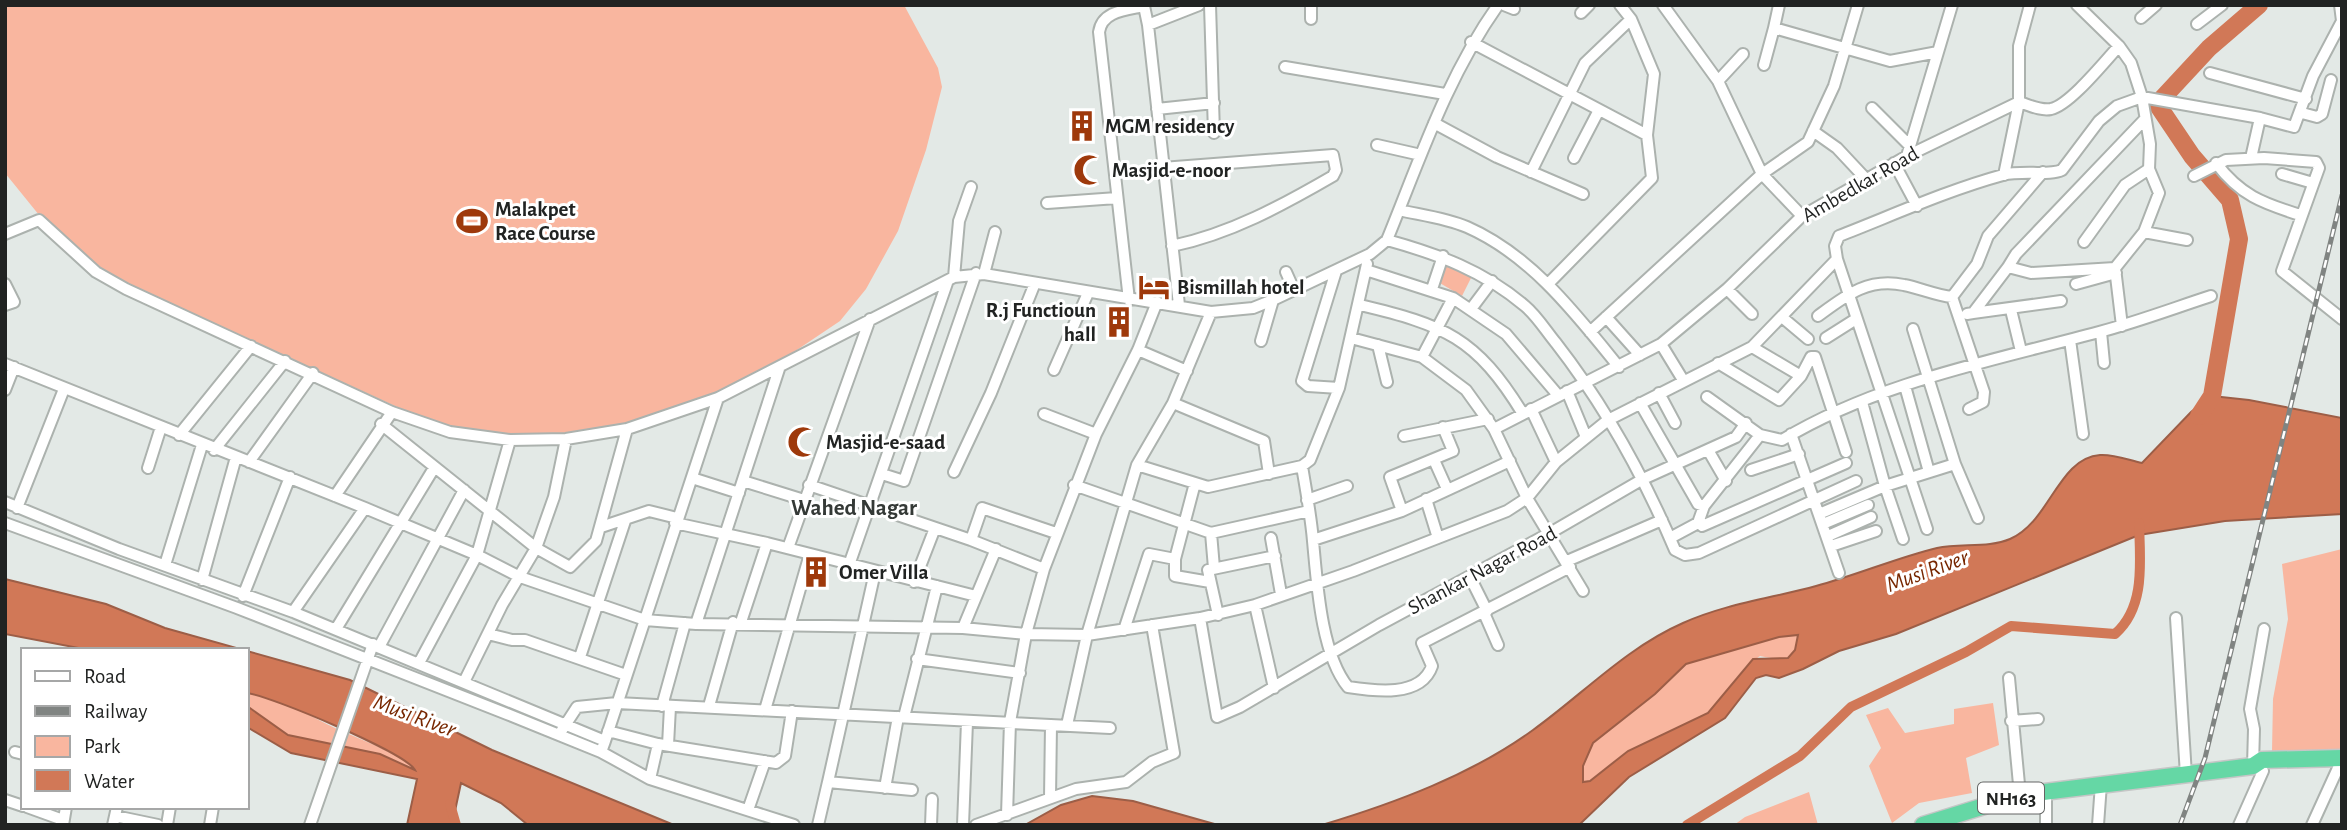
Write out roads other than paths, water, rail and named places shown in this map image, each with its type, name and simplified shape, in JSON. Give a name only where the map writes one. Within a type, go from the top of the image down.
[{"type":"highway","name":"NH163","points":[[1923,825],[2020,795],[2258,769],[2262,760],[2341,765]]},
{"type":"street","points":[[1129,300],[1098,32],[1110,15],[1144,5],[1179,305]]},
{"type":"street","points":[[1148,25],[1199,5]]},
{"type":"street","points":[[1210,5],[1213,133]]},
{"type":"street","points":[[1311,5],[1311,19]]},
{"type":"street","points":[[5,234],[38,220],[96,272],[392,412],[450,432],[509,440],[566,439],[627,429],[718,398],[951,280],[980,274],[1211,312],[1253,308],[1336,271],[1370,254],[1387,240],[1445,94],[1471,42],[1497,5]]},
{"type":"street","points":[[1548,284],[1652,178],[1647,135],[1654,74],[1631,19],[1620,5]]},
{"type":"street","points":[[1663,5],[1718,81],[1762,174],[1802,216]]},
{"type":"street","points":[[1764,65],[1779,5]]},
{"type":"street","points":[[1590,332],[1762,174],[1808,142],[1834,86],[1857,5]]},
{"type":"street","points":[[1908,151],[1952,5]]},
{"type":"street","points":[[2004,175],[2019,102],[2019,46],[2030,5]]},
{"type":"street","points":[[2076,284],[2116,270],[2144,232],[2159,193],[2149,169],[2150,144],[2144,119],[2144,98],[2131,63],[2119,46],[2077,5]]},
{"type":"street","points":[[2141,18],[2156,5]]},
{"type":"street","points":[[2197,24],[2222,5]]},
{"type":"street","points":[[1927,529],[1837,259],[1835,246],[1839,236],[2004,175],[2062,170],[2099,121],[2117,106],[2144,98],[2182,102],[2294,127],[2313,76],[2342,21],[2340,5]]},
{"type":"street","points":[[1531,172],[1585,63],[1631,19]]},
{"type":"street","points":[[1774,28],[1890,61],[1938,52]]},
{"type":"street","points":[[1471,42],[1647,135]]},
{"type":"street","points":[[2019,102],[2041,109],[2054,109],[2119,46]]},
{"type":"street","points":[[1718,81],[1743,54]]},
{"type":"street","points":[[1285,67],[1445,94]]},
{"type":"street","points":[[2210,73],[2306,99]]},
{"type":"street","points":[[2301,113],[2317,117],[2322,114],[2331,80]]},
{"type":"street","name":"Ambedkar Road","points":[[1404,436],[1443,427],[1491,424],[1527,412],[1619,367],[1661,344],[1727,289],[1802,216],[1894,163],[1908,151],[2019,102]]},
{"type":"street","points":[[1157,109],[1214,103]]},
{"type":"street","points":[[1872,108],[1908,151]]},
{"type":"street","points":[[1574,158],[1599,110]]},
{"type":"street","points":[[2251,158],[2260,118]]},
{"type":"street","points":[[1973,313],[2016,254],[2144,119]]},
{"type":"street","points":[[1434,123],[1531,172],[1583,194]]},
{"type":"street","points":[[1813,131],[1837,148],[1866,179]]},
{"type":"street","points":[[1377,145],[1421,155]]},
{"type":"street","points":[[1162,168],[1333,155],[1336,170],[1333,176],[1292,199],[1207,238],[1172,246]]},
{"type":"street","points":[[2194,176],[2216,163],[2251,158],[2316,162],[2319,168],[2282,271],[2342,320]]},
{"type":"street","points":[[1894,163],[1917,206]]},
{"type":"street","points":[[2216,163],[2231,183],[2245,193],[2300,215]]},
{"type":"street","points":[[2084,242],[2125,186],[2149,169]]},
{"type":"street","points":[[1952,297],[1977,264],[1989,236],[2043,172]]},
{"type":"street","points":[[2281,174],[2314,183]]},
{"type":"street","points":[[849,565],[951,280],[959,221],[971,187]]},
{"type":"street","points":[[1048,202],[1116,198]]},
{"type":"street","points":[[1399,210],[1465,226],[1506,248],[1548,284],[1619,367]]},
{"type":"street","points":[[882,474],[904,481],[995,232]]},
{"type":"street","points":[[2144,232],[2187,240]]},
{"type":"street","points":[[1387,240],[1443,256],[1492,281],[1528,307],[1586,382],[1643,479],[1675,550],[1682,554],[1699,553],[1856,481]]},
{"type":"street","points":[[1137,465],[1208,487],[1302,466],[1310,460],[1339,388],[1370,254]]},
{"type":"street","points":[[1432,289],[1443,256]]},
{"type":"street","points":[[5,390],[10,365],[214,450],[290,477],[399,522],[478,555],[520,577],[645,620],[690,624],[737,622],[963,628],[1026,634],[1087,635],[1217,615],[1255,605],[1507,511],[1527,498],[1556,462],[1608,420],[1752,347],[1783,318],[1837,259]]},
{"type":"street","points":[[2008,267],[2031,274],[2116,270]]},
{"type":"street","points":[[1366,270],[1432,289],[1453,298],[1506,334],[1562,393],[1586,437]]},
{"type":"street","points":[[2116,270],[2122,326]]},
{"type":"street","points":[[1336,271],[1302,381],[1308,386],[1339,388]]},
{"type":"street","points":[[1286,272],[1294,290]]},
{"type":"street","points":[[1471,309],[1492,281]]},
{"type":"street","points":[[1818,316],[1848,293],[1885,282],[1952,297]]},
{"type":"street","points":[[954,472],[1035,283]]},
{"type":"street","points":[[5,284],[14,302],[5,304]]},
{"type":"street","points":[[1727,289],[1752,314]]},
{"type":"street","points":[[1055,370],[1088,293]]},
{"type":"street","points":[[1707,397],[1760,435],[1782,440],[1833,411],[1905,386],[2021,351],[2122,326],[2211,296]]},
{"type":"street","points":[[1952,297],[1984,393],[1983,402],[1969,409]]},
{"type":"street","points":[[1422,356],[1453,298]]},
{"type":"street","points":[[1261,341],[1273,300]]},
{"type":"street","points":[[1960,316],[2061,301]]},
{"type":"street","points":[[1007,815],[1010,722],[1026,634],[1044,569],[1074,485],[1138,350],[1157,302]]},
{"type":"street","points":[[1360,305],[1437,326],[1475,351],[1527,412],[1556,462]]},
{"type":"street","points":[[2011,310],[2021,351]]},
{"type":"street","points":[[1067,725],[1087,635],[1137,465],[1173,403],[1211,312]]},
{"type":"street","points":[[1606,317],[1640,355]]},
{"type":"street","points":[[1783,318],[1808,340]]},
{"type":"street","points":[[788,548],[870,319]]},
{"type":"street","points":[[1826,338],[1856,319]]},
{"type":"street","points":[[1913,330],[1926,379],[1955,464],[1978,518]]},
{"type":"street","points":[[2101,332],[2104,363]]},
{"type":"street","points":[[1351,338],[1422,356],[1466,390],[1491,424],[1527,498],[1583,592]]},
{"type":"street","points":[[2070,340],[2083,434]]},
{"type":"street","points":[[1661,344],[1683,380]]},
{"type":"street","points":[[1378,345],[1387,382]]},
{"type":"street","points":[[179,435],[251,346]]},
{"type":"street","points":[[1752,347],[1801,376]]},
{"type":"street","points":[[1138,350],[1187,371]]},
{"type":"street","points":[[1702,526],[1809,480],[1846,458],[1815,358],[1811,358],[1801,376],[1779,400],[1718,363]]},
{"type":"street","points":[[214,450],[285,361]]},
{"type":"street","points":[[650,779],[663,744],[666,706],[690,624],[726,536],[779,369]]},
{"type":"street","points":[[249,462],[313,373]]},
{"type":"street","points":[[1905,386],[1930,472]]},
{"type":"street","points":[[17,508],[64,388]]},
{"type":"street","points":[[1659,393],[1675,423]]},
{"type":"street","points":[[601,752],[718,398]]},
{"type":"street","points":[[1862,402],[1903,540]]},
{"type":"street","points":[[1173,403],[1264,441],[1269,474]]},
{"type":"street","points":[[1640,403],[1698,504],[1704,506]]},
{"type":"street","points":[[335,496],[381,424],[392,412]]},
{"type":"street","points":[[1044,414],[1096,434]]},
{"type":"street","name":"Shankar Nagar Road","points":[[1200,618],[1217,717],[1274,688],[1379,625],[1471,577],[1643,479],[1736,437],[1746,423]]},
{"type":"street","points":[[381,424],[536,548],[570,567],[596,541],[627,429]]},
{"type":"street","points":[[148,468],[161,427]]},
{"type":"street","points":[[1402,511],[1390,477],[1453,451],[1443,427]]},
{"type":"street","points":[[1791,434],[1839,573]]},
{"type":"street","points":[[1670,538],[1698,523],[1704,506],[1760,435]]},
{"type":"street","points":[[464,682],[536,548],[554,498],[566,439]]},
{"type":"street","points":[[419,663],[478,555],[509,440]]},
{"type":"street","points":[[165,565],[202,445]]},
{"type":"street","points":[[1708,450],[1726,481]]},
{"type":"street","points":[[1751,470],[1799,454]]},
{"type":"street","points":[[202,580],[236,457]]},
{"type":"street","points":[[1434,460],[1447,489]]},
{"type":"street","points":[[1313,540],[1402,511],[1510,461]]},
{"type":"street","points":[[1821,519],[1866,500],[1885,486],[1955,464]]},
{"type":"street","points":[[1302,466],[1313,540],[1316,584],[1338,674],[1348,687],[1379,692],[1407,688],[1424,679],[1432,666],[1422,643],[1486,612],[1568,564],[1662,520]]},
{"type":"street","points":[[336,629],[434,468]]},
{"type":"street","points":[[243,596],[290,477]]},
{"type":"street","points":[[692,478],[739,493]]},
{"type":"street","points":[[743,481],[804,500]]},
{"type":"street","points":[[1195,483],[1175,559],[1175,576],[1210,582]]},
{"type":"street","points":[[809,485],[971,540],[1044,569]]},
{"type":"street","points":[[1074,485],[1126,506],[1211,533],[1308,506],[1347,486]]},
{"type":"street","points":[[310,825],[367,661],[464,490]]},
{"type":"street","points":[[1426,499],[1438,538]]},
{"type":"street","points":[[1829,541],[1877,534],[1866,500]]},
{"type":"street","points":[[5,502],[243,596],[336,629],[564,724],[606,736],[776,763],[784,759],[792,712]]},
{"type":"street","points":[[293,612],[365,508]]},
{"type":"street","points":[[971,540],[982,508],[1056,533]]},
{"type":"street","points":[[601,527],[649,511],[726,536],[788,548],[976,596]]},
{"type":"street","points":[[1829,541],[1871,517]]},
{"type":"street","points":[[580,657],[625,521]]},
{"type":"street","points":[[5,523],[237,608],[601,752],[650,779],[794,825]]},
{"type":"street","points":[[915,582],[935,528]]},
{"type":"street","points":[[1211,533],[1213,568]]},
{"type":"street","points":[[1271,538],[1281,594]]},
{"type":"street","points":[[709,706],[767,543]]},
{"type":"street","points":[[963,628],[996,549]]},
{"type":"street","points":[[765,710],[810,554]]},
{"type":"street","points":[[1124,630],[1149,554],[1175,559]]},
{"type":"street","points":[[1217,615],[1208,572],[1213,568],[1275,556]]},
{"type":"street","points":[[818,825],[875,572]]},
{"type":"street","points":[[1471,577],[1498,645]]},
{"type":"street","points":[[885,788],[901,717],[937,586]]},
{"type":"street","points":[[1255,605],[1274,688]]},
{"type":"street","points":[[2176,618],[2186,775]]},
{"type":"street","points":[[976,825],[1076,789],[1126,782],[1152,762],[1174,753],[1152,625]]},
{"type":"street","points":[[2239,825],[2258,769],[2250,709],[2264,629]]},
{"type":"street","points":[[488,634],[512,640],[525,639],[626,674]]},
{"type":"street","points":[[917,659],[1020,673]]},
{"type":"street","points":[[2009,678],[2020,795]]},
{"type":"street","points":[[560,736],[564,724],[577,707],[617,703],[1110,728]]},
{"type":"street","points":[[2011,721],[2038,719]]},
{"type":"street","points":[[963,825],[967,722]]},
{"type":"street","points":[[1050,798],[1051,724]]},
{"type":"street","points":[[747,810],[765,761]]},
{"type":"street","points":[[2312,825],[2341,765]]},
{"type":"street","points":[[828,782],[912,790]]},
{"type":"street","points":[[2098,825],[2101,785]]},
{"type":"street","points":[[2046,792],[2046,825]]},
{"type":"street","points":[[931,825],[932,799]]},
{"type":"street","points":[[32,809],[63,822]]},
{"type":"street","points":[[115,816],[158,825]]},
{"type":"water","name":"Musi River","points":[[2212,396],[2249,400],[2342,418],[2342,514],[2225,521],[2139,535],[1896,634],[1839,651],[1779,678],[1766,675],[1756,678],[1725,718],[1629,777],[1579,825],[1322,825],[1432,786],[1484,761],[1533,730],[1643,645],[1699,616],[1816,586],[1937,548],[1993,544],[2010,539],[2024,531],[2035,519],[2074,467],[2086,459],[2100,455],[2142,463],[2191,412]],"holes":[[[1798,635],[1795,650],[1788,658],[1753,659],[1708,713],[1628,751],[1590,781],[1583,782],[1583,766],[1593,743],[1655,694],[1686,664],[1779,637]]]},
{"type":"water","points":[[5,579],[106,604],[165,628],[236,648],[78,648],[5,634]]},
{"type":"water","name":"Musi River","points":[[248,651],[350,680],[492,750],[674,825],[528,825],[501,803],[461,783],[452,825],[407,825],[417,779],[291,753],[248,728],[248,707],[288,735],[380,754],[415,770],[406,762],[337,726],[248,693]]},
{"type":"water","points":[[1092,796],[1133,801],[1218,825],[1025,825],[1061,805]]},
{"type":"waterway","points":[[2199,416],[2212,396],[2239,239],[2230,200],[2192,156],[2157,104],[2209,48],[2259,5]]},
{"type":"waterway","points":[[1687,825],[1800,756],[1851,707],[1966,652],[2011,626],[2115,634],[2132,611],[2136,597],[2140,568],[2139,523]]},
{"type":"waterway","points":[[450,804],[456,825]]},
{"type":"railway","points":[[2180,825],[2205,758],[2342,195]]},
{"type":"place","name":"MGM residency","points":[[1082,126]]},
{"type":"place","name":"Masjid-e-noor","points":[[1089,170]]},
{"type":"place","name":"Malakpet Race Course","points":[[472,221]]},
{"type":"place","name":"Bismillah hotel","points":[[1154,287]]},
{"type":"place","name":"R.j Functioun hall","points":[[1119,322]]},
{"type":"place","name":"Masjid-e-saad","points":[[803,442]]},
{"type":"place","name":"Omer Villa","points":[[816,572]]},
{"type":"district","name":"Wahed Nagar","points":[[854,507]]}]
